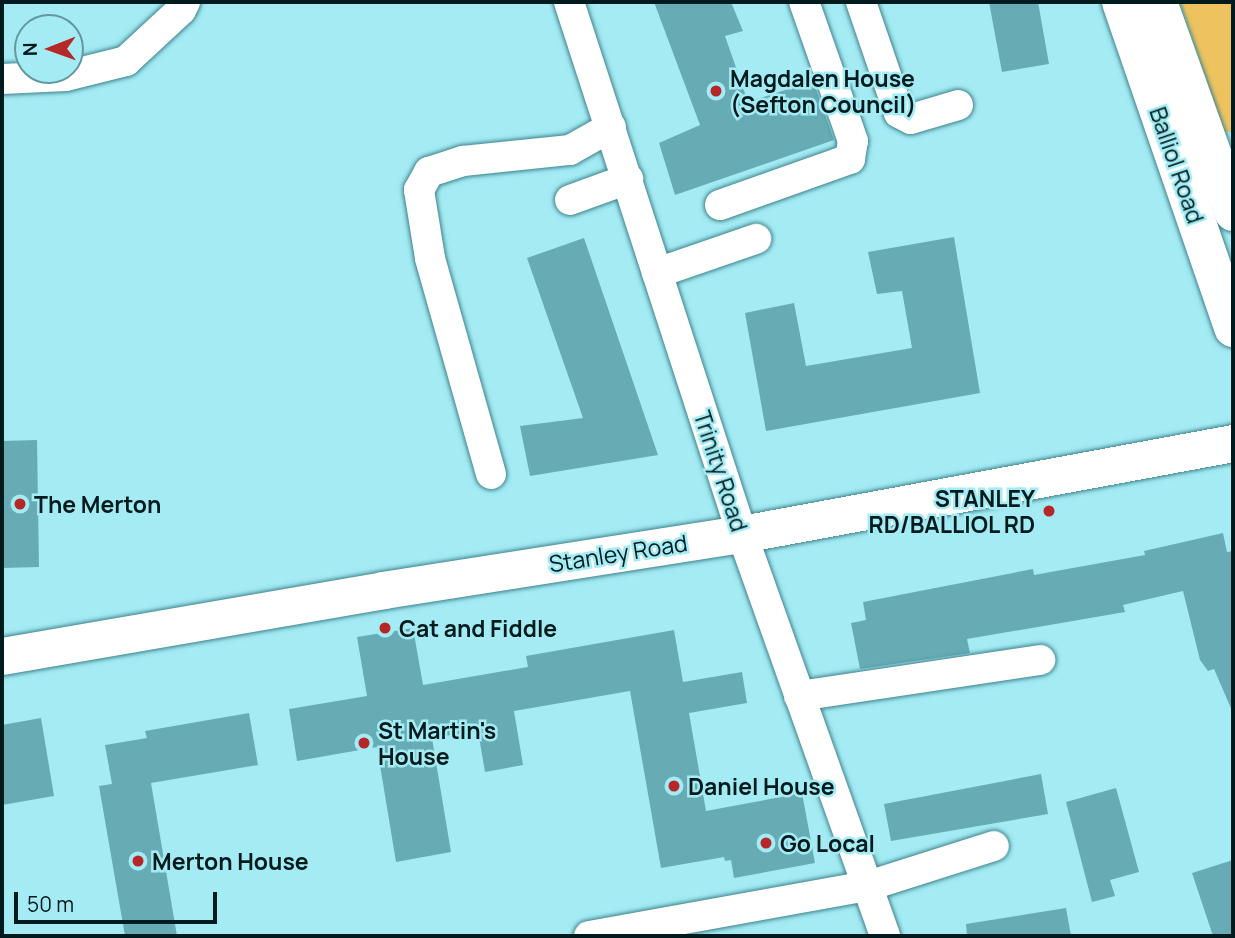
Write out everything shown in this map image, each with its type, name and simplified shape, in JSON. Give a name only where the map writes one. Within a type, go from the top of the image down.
[{"type":"highway","name":"Balliol Road","points":[[1121,2],[1233,328]]},
{"type":"highway","name":"Balliol Road","points":[[1158,2],[1233,212]]},
{"type":"main road","name":"Stanley Road","points":[[2,656],[383,590],[741,534],[1233,443]]},
{"type":"street","points":[[2,79],[66,76],[126,61],[181,10],[185,2]]},
{"type":"street","name":"Trinity Road","points":[[569,2],[741,534],[885,936]]},
{"type":"street","points":[[720,205],[850,159],[853,141],[804,2]]},
{"type":"street","points":[[861,2],[899,113],[911,119],[958,105]]},
{"type":"street","points":[[491,474],[430,258],[419,190],[429,173],[452,165],[569,150],[611,127]]},
{"type":"street","points":[[570,201],[628,179]]},
{"type":"street","points":[[657,273],[756,239]]},
{"type":"street","points":[[799,696],[1040,660]]},
{"type":"street","points":[[589,936],[868,886],[995,846]]},
{"type":"shaded area","points":[[1180,2],[1233,2],[1233,132],[1224,132]]},
{"type":"building","name":"Magdalen House (Sefton Council)","points":[[654,2],[731,2],[743,31],[725,36],[748,102],[813,81],[834,140],[675,195],[659,143],[700,125]]},
{"type":"building","points":[[989,2],[1038,2],[1049,64],[1002,72]]},
{"type":"building","points":[[954,237],[980,393],[766,431],[745,313],[794,303],[806,366],[912,348],[902,291],[877,294],[868,252]]},
{"type":"building","points":[[584,238],[658,455],[530,476],[520,426],[583,418],[527,258]]},
{"type":"building","name":"The Merton","points":[[37,440],[39,567],[2,568],[2,441]]},
{"type":"building","points":[[1223,533],[1227,552],[1233,551],[1233,713],[1214,669],[1208,671],[1200,660],[1183,591],[1123,605],[1125,612],[967,639],[970,653],[860,669],[851,623],[866,620],[863,602],[1033,569],[1034,575],[1145,555],[1144,551]]},
{"type":"building","points":[[413,628],[423,685],[528,667],[526,656],[674,630],[683,682],[742,672],[747,703],[689,713],[706,811],[802,793],[815,863],[734,878],[731,860],[725,861],[724,857],[661,868],[630,691],[514,711],[523,765],[485,772],[478,731],[432,738],[451,852],[396,862],[377,747],[297,761],[289,709],[367,696],[357,637]]},
{"type":"building","name":"Merton House","points":[[249,713],[258,765],[151,783],[177,936],[125,936],[99,786],[112,784],[105,745],[147,738],[145,731]]},
{"type":"building","points":[[41,718],[54,796],[2,805],[2,725]]},
{"type":"building","points":[[1041,774],[1048,814],[891,841],[884,804]]},
{"type":"building","points":[[1116,788],[1139,872],[1110,880],[1115,896],[1092,902],[1066,802]]},
{"type":"building","points":[[1233,860],[1233,936],[1213,936],[1192,873]]},
{"type":"building","points":[[1066,908],[1071,936],[967,936],[966,924]]},
{"type":"place","name":"Magdalen House (Sefton Council)","points":[[716,91]]},
{"type":"place","name":"The Merton","points":[[20,504]]},
{"type":"place","name":"STANLEY RD/BALLIOL RD","points":[[1049,511]]},
{"type":"place","name":"Cat and Fiddle","points":[[385,628]]},
{"type":"place","name":"St Martin's House","points":[[364,743]]},
{"type":"place","name":"Daniel House","points":[[674,786]]},
{"type":"place","name":"Go Local","points":[[766,843]]},
{"type":"place","name":"Merton House","points":[[138,861]]}]
